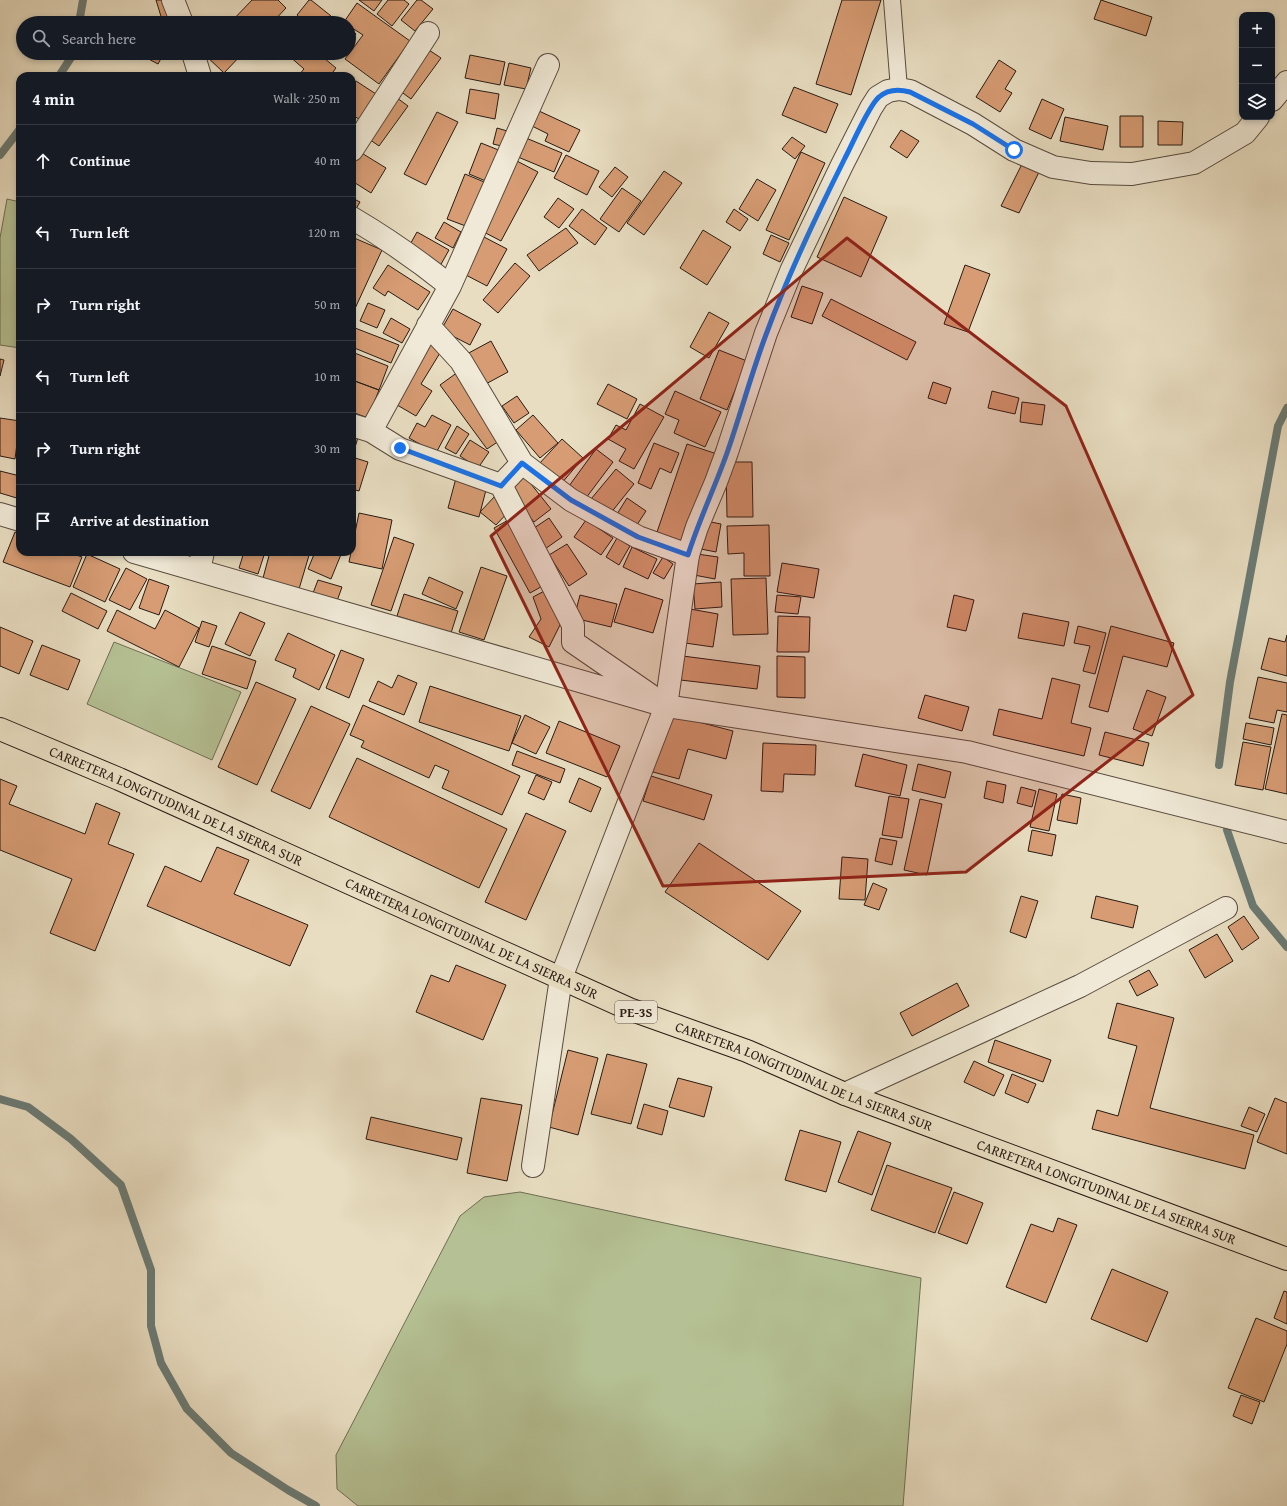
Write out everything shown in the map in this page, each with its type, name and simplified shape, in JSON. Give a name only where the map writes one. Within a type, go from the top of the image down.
[{"type":"highway","name":"CARRETERA LONGITUDINAL DE LA SIERRA SUR","points":[[0,729],[119,779],[629,1009],[747,1051],[845,1094],[1287,1259]]},
{"type":"street","points":[[173,0],[179,16]]},
{"type":"street","points":[[356,144],[428,33]]},
{"type":"street","points":[[195,60],[199,72]]},
{"type":"street","points":[[548,65],[450,286],[428,325],[362,428],[400,448],[501,486],[573,625],[573,642],[666,706]]},
{"type":"street","points":[[1275,96],[1287,82]]},
{"type":"street","points":[[533,1166],[561,978],[666,706],[688,555],[697,527],[723,464],[766,333],[792,269],[871,108],[878,97],[888,91],[899,89],[910,92],[973,124],[1014,150],[1053,167],[1091,173],[1132,174],[1194,163],[1245,132],[1255,120]]},
{"type":"street","points":[[356,220],[418,260],[450,286]]},
{"type":"street","points":[[428,325],[460,361],[522,463],[571,500],[638,537],[688,555]]},
{"type":"street","points":[[501,486],[522,463]]},
{"type":"street","points":[[0,514],[16,519]]},
{"type":"street","points":[[164,556],[201,561],[666,706],[967,752],[1287,832]]},
{"type":"street","points":[[845,1094],[1080,986],[1226,908]]},
{"type":"lane","points":[[892,0],[899,89]]},
{"type":"highlighted area","points":[[847,238],[1066,406],[1193,695],[966,872],[663,886],[491,536]]},
{"type":"green space","points":[[7,199],[16,201],[16,347],[0,345],[0,238]]},
{"type":"green space","points":[[114,642],[241,692],[212,760],[87,704]]},
{"type":"green space","points":[[520,1192],[921,1278],[903,1506],[358,1506],[337,1489],[336,1455],[460,1216],[484,1197]]},
{"type":"building","points":[[156,0],[170,0],[171,16],[161,16]]},
{"type":"building","points":[[252,0],[278,0],[286,8],[279,16],[237,16]]},
{"type":"building","points":[[309,0],[311,0],[331,16],[298,16],[297,15]]},
{"type":"building","points":[[359,0],[382,0],[374,11]]},
{"type":"building","points":[[388,0],[404,0],[409,4],[392,26],[377,14]]},
{"type":"building","points":[[417,0],[421,0],[433,9],[415,31],[401,20]]},
{"type":"building","points":[[842,0],[881,0],[851,95],[816,84]]},
{"type":"building","points":[[1101,0],[1152,17],[1146,36],[1094,19]]},
{"type":"building","points":[[357,3],[410,41],[379,84],[346,60],[356,60],[356,44],[363,35],[356,30],[356,16],[348,16]]},
{"type":"building","points":[[426,48],[441,58],[411,99],[396,88]]},
{"type":"building","points":[[470,55],[505,62],[500,85],[465,78]]},
{"type":"building","points":[[150,60],[160,60],[158,64]]},
{"type":"building","points":[[210,60],[236,60],[225,72],[223,72]]},
{"type":"building","points":[[294,60],[326,60],[336,68],[333,72],[301,72],[304,69]]},
{"type":"building","points":[[999,60],[1016,71],[1005,89],[1012,93],[1000,112],[976,97]]},
{"type":"building","points":[[509,63],[531,68],[526,89],[504,85]]},
{"type":"building","points":[[356,81],[376,94],[359,119],[356,117]]},
{"type":"building","points":[[794,87],[838,104],[826,133],[782,115]]},
{"type":"building","points":[[470,89],[499,94],[495,119],[466,113]]},
{"type":"building","points":[[393,95],[408,106],[379,146],[363,135]]},
{"type":"building","points":[[1042,99],[1064,109],[1051,139],[1029,129]]},
{"type":"building","points":[[539,111],[580,130],[569,152],[545,141],[548,134],[532,126]]},
{"type":"building","points":[[437,112],[458,122],[426,185],[404,174]]},
{"type":"building","points":[[1120,116],[1143,116],[1143,147],[1120,147]]},
{"type":"building","points":[[1065,117],[1108,126],[1103,150],[1060,141]]},
{"type":"building","points":[[1158,121],[1183,122],[1182,145],[1158,145]]},
{"type":"building","points":[[497,128],[514,133],[510,148],[493,144]]},
{"type":"building","points":[[901,130],[919,141],[907,158],[890,147]]},
{"type":"building","points":[[792,137],[805,146],[795,159],[782,149]]},
{"type":"building","points":[[526,138],[562,153],[554,172],[518,157]]},
{"type":"building","points":[[481,143],[506,153],[493,184],[469,174]]},
{"type":"building","points":[[360,152],[386,168],[371,193],[356,184],[356,158]]},
{"type":"building","points":[[801,152],[825,163],[789,240],[766,230]]},
{"type":"building","points":[[566,155],[599,171],[587,195],[554,178]]},
{"type":"building","points":[[515,160],[538,172],[501,241],[478,229]]},
{"type":"building","points":[[1023,162],[1040,170],[1019,213],[1001,206]]},
{"type":"building","points":[[615,167],[628,177],[612,197],[599,187]]},
{"type":"building","points":[[664,171],[682,183],[644,235],[627,223]]},
{"type":"building","points":[[465,174],[489,184],[471,228],[447,219]]},
{"type":"building","points":[[757,179],[776,190],[758,221],[739,209]]},
{"type":"building","points":[[622,188],[641,201],[619,232],[600,219]]},
{"type":"building","points":[[844,197],[887,217],[861,277],[817,257]]},
{"type":"building","points":[[558,198],[574,209],[559,228],[544,217]]},
{"type":"building","points":[[356,200],[360,202],[356,209]]},
{"type":"building","points":[[582,209],[607,228],[595,245],[569,226]]},
{"type":"building","points":[[734,209],[748,219],[740,231],[726,222]]},
{"type":"building","points":[[444,222],[461,232],[453,248],[435,238]]},
{"type":"building","points":[[566,228],[578,243],[539,271],[527,255]]},
{"type":"building","points":[[703,230],[731,247],[707,285],[680,268]]},
{"type":"building","points":[[417,232],[449,250],[440,266],[408,248]]},
{"type":"building","points":[[771,235],[789,243],[780,262],[763,254]]},
{"type":"building","points":[[484,237],[507,249],[487,286],[464,274]]},
{"type":"building","points":[[356,239],[382,250],[356,306]]},
{"type":"building","points":[[515,263],[530,276],[498,313],[483,300]]},
{"type":"building","points":[[388,265],[430,292],[418,310],[388,291],[385,296],[373,288]]},
{"type":"building","points":[[965,265],[990,274],[968,332],[944,324]]},
{"type":"building","points":[[802,286],[823,293],[812,324],[791,317]]},
{"type":"building","points":[[831,299],[916,342],[907,360],[822,316]]},
{"type":"building","points":[[368,303],[385,310],[377,328],[360,321]]},
{"type":"building","points":[[453,309],[481,324],[470,345],[441,330]]},
{"type":"building","points":[[709,312],[729,323],[709,358],[690,347]]},
{"type":"building","points":[[391,318],[410,329],[402,343],[383,333]]},
{"type":"building","points":[[356,328],[399,345],[391,363],[356,349]]},
{"type":"building","points":[[431,340],[443,348],[421,384],[432,391],[416,416],[392,402]]},
{"type":"building","points":[[491,341],[508,372],[482,386],[465,355]]},
{"type":"building","points":[[719,350],[747,361],[727,410],[700,399]]},
{"type":"building","points":[[356,354],[388,366],[379,390],[356,381]]},
{"type":"building","points":[[0,359],[4,360],[0,376]]},
{"type":"building","points":[[458,372],[505,437],[487,449],[440,385]]},
{"type":"building","points":[[356,381],[379,390],[368,418],[356,414]]},
{"type":"building","points":[[933,382],[951,388],[946,404],[928,398]]},
{"type":"building","points":[[608,384],[637,399],[627,419],[597,404]]},
{"type":"building","points":[[675,391],[721,412],[705,447],[674,433],[679,420],[665,414]]},
{"type":"building","points":[[992,391],[1019,398],[1015,414],[988,408]]},
{"type":"building","points":[[517,396],[529,413],[514,423],[502,406]]},
{"type":"building","points":[[1022,402],[1045,405],[1042,425],[1020,422]]},
{"type":"building","points":[[640,404],[664,417],[634,469],[619,461],[626,449],[608,439],[616,425],[626,430]]},
{"type":"building","points":[[432,415],[451,425],[436,453],[409,438],[417,423],[425,427]]},
{"type":"building","points":[[533,415],[558,443],[540,458],[516,430]]},
{"type":"building","points":[[0,418],[16,420],[15,459],[0,456]]},
{"type":"building","points":[[457,426],[469,434],[456,454],[445,448]]},
{"type":"building","points":[[356,430],[360,431],[356,444]]},
{"type":"building","points":[[562,439],[583,458],[561,484],[538,465]]},
{"type":"building","points":[[470,440],[489,452],[478,468],[460,456]]},
{"type":"building","points":[[654,443],[679,453],[671,473],[660,468],[651,489],[638,483]]},
{"type":"building","points":[[687,444],[717,454],[685,548],[655,538]]},
{"type":"building","points":[[596,449],[613,462],[586,498],[569,486]]},
{"type":"building","points":[[356,458],[368,462],[359,491],[356,490]]},
{"type":"building","points":[[726,462],[752,462],[753,517],[727,517]]},
{"type":"building","points":[[616,469],[634,484],[610,514],[591,499]]},
{"type":"building","points":[[0,471],[16,475],[16,498],[0,493]]},
{"type":"building","points":[[523,474],[551,509],[534,522],[506,487]]},
{"type":"building","points":[[456,478],[487,486],[479,517],[448,508]]},
{"type":"building","points":[[496,495],[511,509],[496,525],[480,512]]},
{"type":"building","points":[[627,498],[646,511],[633,531],[614,519]]},
{"type":"building","points":[[359,513],[392,520],[382,569],[349,562],[350,556],[356,556],[356,528]]},
{"type":"building","points":[[512,518],[548,583],[530,593],[494,528]]},
{"type":"building","points":[[549,518],[562,537],[545,549],[531,530]]},
{"type":"building","points":[[586,520],[613,538],[601,555],[574,537]]},
{"type":"building","points":[[701,520],[721,524],[716,552],[696,548]]},
{"type":"building","points":[[769,525],[770,576],[744,576],[744,553],[728,554],[727,526]]},
{"type":"building","points":[[15,532],[16,556],[82,557],[70,587],[3,562]]},
{"type":"building","points":[[394,537],[414,544],[391,611],[371,605]]},
{"type":"building","points":[[617,538],[630,546],[619,565],[606,557]]},
{"type":"building","points":[[567,544],[587,574],[569,586],[549,555]]},
{"type":"building","points":[[632,547],[657,559],[648,579],[623,567]]},
{"type":"building","points":[[697,554],[718,557],[715,579],[694,575]]},
{"type":"building","points":[[86,556],[91,556],[120,569],[105,602],[73,587]]},
{"type":"building","points":[[243,556],[264,556],[258,574],[239,568]]},
{"type":"building","points":[[269,556],[309,556],[299,589],[263,578]]},
{"type":"building","points":[[313,556],[340,556],[331,579],[308,569]]},
{"type":"building","points":[[663,557],[673,564],[664,579],[653,573]]},
{"type":"building","points":[[782,563],[819,569],[814,598],[777,592]]},
{"type":"building","points":[[481,567],[507,576],[484,640],[459,632]]},
{"type":"building","points":[[126,568],[147,579],[130,610],[109,600]]},
{"type":"building","points":[[429,577],[463,592],[456,609],[422,594]]},
{"type":"building","points":[[766,578],[768,634],[733,635],[731,579]]},
{"type":"building","points":[[149,579],[169,586],[159,615],[139,608]]},
{"type":"building","points":[[318,580],[342,587],[337,601],[313,593]]},
{"type":"building","points":[[721,582],[722,607],[695,609],[693,584]]},
{"type":"building","points":[[550,588],[564,617],[549,647],[529,637],[541,619],[533,597]]},
{"type":"building","points":[[625,588],[663,600],[653,633],[614,622]]},
{"type":"building","points":[[71,593],[107,611],[98,629],[62,611]]},
{"type":"building","points":[[404,594],[458,611],[451,633],[397,616]]},
{"type":"building","points":[[580,595],[617,604],[611,627],[574,618]]},
{"type":"building","points":[[777,595],[801,597],[798,614],[775,612]]},
{"type":"building","points":[[954,595],[974,600],[966,631],[947,627]]},
{"type":"building","points":[[690,609],[718,614],[713,647],[685,643]]},
{"type":"building","points":[[117,610],[155,629],[165,610],[199,628],[179,667],[107,631]]},
{"type":"building","points":[[240,612],[265,623],[250,656],[225,644]]},
{"type":"building","points":[[1023,613],[1069,622],[1064,646],[1018,638]]},
{"type":"building","points":[[778,616],[810,617],[809,652],[777,652]]},
{"type":"building","points":[[202,621],[217,626],[209,647],[195,642]]},
{"type":"building","points":[[1078,626],[1106,633],[1095,674],[1083,671],[1090,646],[1074,643]]},
{"type":"building","points":[[1111,626],[1174,643],[1167,667],[1123,656],[1108,712],[1089,707]]},
{"type":"building","points":[[0,627],[33,641],[19,674],[0,666]]},
{"type":"building","points":[[288,633],[335,655],[319,690],[293,677],[296,669],[275,660]]},
{"type":"building","points":[[1287,635],[1287,676],[1261,669],[1269,638],[1285,642]]},
{"type":"building","points":[[42,645],[80,660],[68,690],[30,675]]},
{"type":"building","points":[[212,646],[256,661],[247,689],[202,674]]},
{"type":"building","points":[[341,650],[364,659],[349,698],[326,688]]},
{"type":"building","points":[[675,655],[760,666],[757,689],[672,679]]},
{"type":"building","points":[[777,656],[805,657],[805,698],[777,697]]},
{"type":"building","points":[[398,675],[417,683],[404,715],[369,701],[378,681],[392,688]]},
{"type":"building","points":[[1258,677],[1287,683],[1287,712],[1277,710],[1274,723],[1249,718]]},
{"type":"building","points":[[1052,678],[1080,685],[1071,723],[1091,728],[1084,756],[993,735],[999,709],[1042,719]]},
{"type":"building","points":[[256,682],[296,699],[257,785],[218,767]]},
{"type":"building","points":[[430,686],[521,716],[509,751],[419,722]]},
{"type":"building","points":[[1147,690],[1166,697],[1152,736],[1133,729]]},
{"type":"building","points":[[925,695],[969,707],[962,731],[918,718]]},
{"type":"building","points":[[363,705],[520,776],[502,815],[442,788],[449,771],[435,765],[429,778],[361,747],[364,741],[350,735]]},
{"type":"building","points":[[311,706],[350,724],[310,809],[271,791]]},
{"type":"building","points":[[668,714],[733,731],[726,759],[688,749],[679,779],[653,772]]},
{"type":"building","points":[[1282,714],[1287,715],[1287,794],[1265,789]]},
{"type":"building","points":[[525,715],[550,727],[536,754],[512,743]]},
{"type":"building","points":[[559,721],[620,746],[607,777],[546,753]]},
{"type":"building","points":[[1246,723],[1274,728],[1271,745],[1243,739]]},
{"type":"building","points":[[1105,732],[1149,743],[1143,766],[1099,755]]},
{"type":"building","points":[[1243,742],[1271,747],[1263,790],[1235,785]]},
{"type":"building","points":[[763,743],[816,745],[815,775],[784,774],[783,792],[761,791]]},
{"type":"building","points":[[517,751],[565,769],[560,783],[512,765]]},
{"type":"building","points":[[863,754],[907,765],[900,796],[855,786]]},
{"type":"building","points":[[357,758],[507,829],[479,888],[329,817]]},
{"type":"building","points":[[918,764],[951,772],[945,798],[912,790]]},
{"type":"building","points":[[536,775],[552,782],[544,800],[528,793]]},
{"type":"building","points":[[651,776],[712,795],[704,820],[643,801]]},
{"type":"building","points":[[579,778],[601,788],[591,812],[569,802]]},
{"type":"building","points":[[0,779],[17,786],[9,804],[85,834],[96,803],[120,813],[108,844],[134,854],[95,951],[50,933],[72,879],[0,850]]},
{"type":"building","points":[[987,781],[1006,785],[1003,803],[984,798]]},
{"type":"building","points":[[1021,787],[1036,791],[1032,807],[1017,803]]},
{"type":"building","points":[[1039,789],[1057,794],[1049,831],[1030,827]]},
{"type":"building","points":[[1062,794],[1081,798],[1077,824],[1057,820]]},
{"type":"building","points":[[889,796],[909,799],[902,838],[882,835]]},
{"type":"building","points":[[920,799],[942,804],[927,875],[904,870]]},
{"type":"building","points":[[526,813],[566,831],[526,920],[485,902]]},
{"type":"building","points":[[1032,830],[1056,835],[1052,856],[1028,851]]},
{"type":"building","points":[[880,838],[897,841],[892,865],[875,861]]},
{"type":"building","points":[[699,843],[801,911],[768,960],[665,892]]},
{"type":"building","points":[[217,847],[249,860],[234,894],[308,925],[290,966],[147,906],[165,866],[201,882]]},
{"type":"building","points":[[842,857],[868,859],[865,900],[839,899]]},
{"type":"building","points":[[873,883],[887,889],[879,910],[864,905]]},
{"type":"building","points":[[1021,896],[1038,901],[1026,938],[1010,932]]},
{"type":"building","points":[[1096,896],[1138,906],[1133,928],[1091,918]]},
{"type":"building","points":[[1244,916],[1259,938],[1242,950],[1228,927]]},
{"type":"building","points":[[1217,934],[1233,961],[1205,978],[1189,950]]},
{"type":"building","points":[[456,965],[506,985],[483,1040],[416,1012],[431,975],[449,982]]},
{"type":"building","points":[[1149,970],[1158,985],[1137,996],[1129,981]]},
{"type":"building","points":[[957,983],[969,1006],[912,1036],[900,1013]]},
{"type":"building","points":[[1117,1003],[1174,1018],[1150,1108],[1254,1135],[1245,1169],[1092,1129],[1097,1110],[1118,1116],[1137,1046],[1108,1038]]},
{"type":"building","points":[[995,1040],[1051,1060],[1043,1082],[988,1062]]},
{"type":"building","points":[[568,1050],[598,1058],[578,1135],[549,1127]]},
{"type":"building","points":[[607,1054],[647,1064],[631,1124],[591,1114]]},
{"type":"building","points":[[974,1061],[1004,1075],[994,1096],[964,1082]]},
{"type":"building","points":[[1012,1074],[1036,1084],[1028,1103],[1005,1093]]},
{"type":"building","points":[[678,1078],[712,1087],[704,1117],[669,1107]]},
{"type":"building","points":[[481,1098],[522,1105],[507,1181],[467,1173]]},
{"type":"building","points":[[1275,1098],[1287,1103],[1287,1154],[1257,1142]]},
{"type":"building","points":[[644,1104],[668,1111],[662,1135],[637,1128]]},
{"type":"building","points":[[1249,1107],[1265,1114],[1257,1132],[1241,1126]]},
{"type":"building","points":[[371,1117],[462,1138],[457,1160],[366,1139]]},
{"type":"building","points":[[800,1130],[841,1142],[826,1192],[785,1180]]},
{"type":"building","points":[[858,1131],[891,1143],[872,1195],[838,1182]]},
{"type":"building","points":[[887,1165],[952,1188],[935,1233],[871,1210]]},
{"type":"building","points":[[954,1192],[983,1203],[967,1244],[938,1233]]},
{"type":"building","points":[[1058,1218],[1077,1225],[1046,1303],[1006,1287],[1031,1224],[1053,1232]]},
{"type":"building","points":[[1112,1269],[1168,1292],[1147,1342],[1091,1319]]},
{"type":"building","points":[[1284,1291],[1287,1292],[1287,1324],[1274,1318]]},
{"type":"building","points":[[1256,1318],[1287,1331],[1287,1344],[1264,1402],[1228,1388]]},
{"type":"building","points":[[1241,1395],[1260,1402],[1252,1424],[1233,1416]]},
{"type":"waterway","points":[[80,16],[83,0]]},
{"type":"waterway","points":[[62,72],[69,60]]},
{"type":"waterway","points":[[0,155],[16,134]]},
{"type":"waterway","points":[[1219,765],[1230,682],[1278,426],[1287,408]]},
{"type":"waterway","points":[[1227,830],[1253,906],[1287,947]]},
{"type":"waterway","points":[[0,1099],[28,1107],[71,1139],[121,1185],[151,1270],[151,1326],[161,1363],[187,1409],[231,1453],[288,1490],[316,1506]]},
{"type":"route","points":[[400,448],[501,486],[522,463],[571,500],[638,537],[688,555],[697,527],[727,452],[766,333],[792,269],[842,165],[878,97],[888,91],[899,89],[910,92],[973,124],[1014,150]]}]
